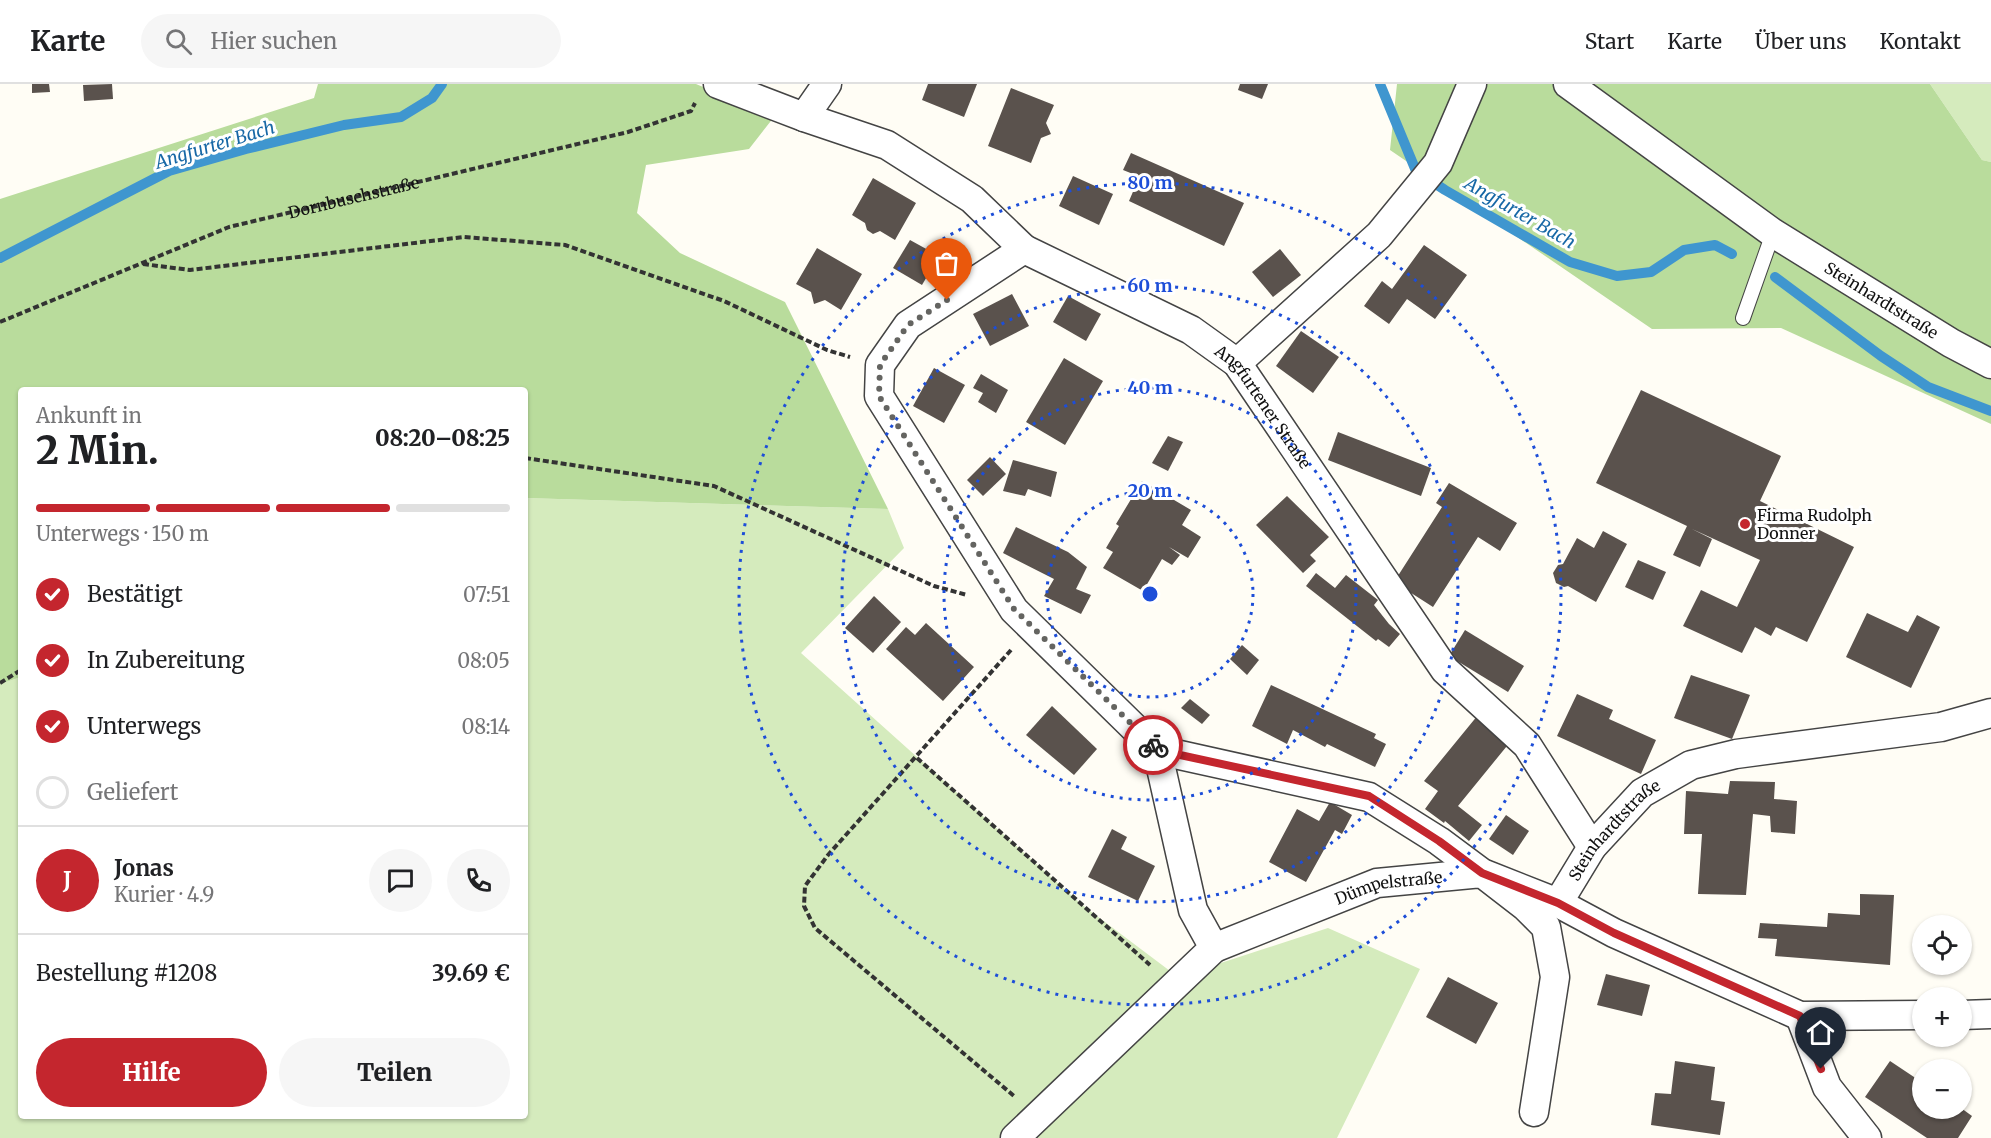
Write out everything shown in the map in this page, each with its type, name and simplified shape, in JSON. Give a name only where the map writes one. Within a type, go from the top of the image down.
[{"type":"street","points":[[804,117],[828,84]]},
{"type":"street","points":[[1238,363],[1379,235],[1438,164],[1472,84]]},
{"type":"street","name":"Steinhardtstraße","points":[[1568,84],[1773,233],[1951,343],[1991,364]]},
{"type":"street","name":"Angfurtener Straße","points":[[708,89],[804,117],[887,145],[972,199],[1024,249],[1191,330],[1238,363],[1445,670],[1527,745],[1592,848]]},
{"type":"street","points":[[1024,249],[908,325],[880,365],[879,396],[1023,618],[1157,750],[1369,796],[1439,841],[1526,907],[1546,927],[1555,977],[1534,1112]]},
{"type":"street","name":"Steinhardtstraße","points":[[1558,903],[1592,848],[1642,793],[1691,765],[1736,754],[1941,727],[1991,713]]},
{"type":"street","points":[[1157,750],[1193,910],[1214,948]]},
{"type":"street","points":[[1482,873],[1558,903],[1614,933],[1800,1016],[1912,1015]]},
{"type":"street","name":"Dümpelstraße","points":[[1015,1138],[1214,948],[1377,883],[1482,873]]},
{"type":"street","points":[[1972,1015],[1991,1014]]},
{"type":"street","points":[[1800,1016],[1827,1087],[1867,1138]]},
{"type":"lane","points":[[1743,318],[1773,233]]},
{"type":"path","name":"Dornbuschstraße","points":[[0,322],[229,227],[628,132],[691,111],[708,89]]},
{"type":"path","points":[[143,264],[190,270],[464,237],[566,245],[724,301],[827,350],[880,365]]},
{"type":"path","points":[[528,458],[714,486],[934,585],[1023,618],[917,758],[828,855],[805,886],[804,906],[816,928],[1038,1116]]},
{"type":"path","points":[[0,683],[18,672]]},
{"type":"path","points":[[917,758],[1151,966],[1165,995]]},
{"type":"green space","points":[[318,84],[696,84],[774,117],[749,149],[646,165],[637,213],[680,253],[785,302],[888,509],[528,498],[528,387],[18,387],[18,678],[0,684],[0,199],[314,98]]},
{"type":"green space","points":[[1397,84],[1930,84],[1982,160],[1991,162],[1991,424],[1781,328],[1652,329],[1390,150]]},
{"type":"green space","points":[[1930,84],[1991,84],[1991,162],[1982,160]]},
{"type":"green space","points":[[528,498],[888,509],[904,548],[801,653],[1081,904],[1178,977],[1328,928],[1420,969],[1337,1138],[0,1138],[0,684],[18,678],[18,1119],[528,1119]]},
{"type":"building","points":[[32,84],[49,84],[50,92],[32,93]]},
{"type":"building","points":[[112,84],[113,99],[84,101],[83,85]]},
{"type":"building","points":[[928,84],[977,84],[964,117],[922,100]]},
{"type":"building","points":[[1240,84],[1268,84],[1262,99],[1238,90]]},
{"type":"building","points":[[1011,88],[1054,105],[1046,123],[1051,134],[1041,138],[1031,163],[988,146]]},
{"type":"building","points":[[1131,153],[1244,203],[1224,246],[1129,201],[1135,187],[1129,185],[1133,174],[1123,170]]},
{"type":"building","points":[[1073,176],[1113,194],[1099,225],[1059,206]]},
{"type":"building","points":[[873,178],[916,203],[895,240],[880,231],[873,234],[867,230],[865,223],[852,215]]},
{"type":"building","points":[[910,240],[939,256],[922,285],[893,268]]},
{"type":"building","points":[[1424,245],[1467,275],[1435,319],[1407,299],[1389,324],[1364,306],[1382,281],[1392,289]]},
{"type":"building","points":[[817,248],[862,274],[841,310],[825,300],[814,304],[811,292],[796,284]]},
{"type":"building","points":[[1280,249],[1301,275],[1273,297],[1252,272]]},
{"type":"building","points":[[1012,294],[1029,326],[990,346],[973,314]]},
{"type":"building","points":[[1068,296],[1101,314],[1086,341],[1053,322]]},
{"type":"building","points":[[1301,331],[1339,357],[1313,393],[1276,366]]},
{"type":"building","points":[[1064,358],[1103,381],[1065,445],[1026,422]]},
{"type":"building","points":[[934,368],[965,385],[944,423],[913,406]]},
{"type":"building","points":[[981,374],[1008,390],[996,413],[978,402],[983,393],[973,388]]},
{"type":"building","name":"Firma Rudolph Donner","points":[[1641,390],[1781,456],[1760,501],[1854,547],[1807,642],[1776,627],[1771,636],[1755,627],[1742,653],[1683,626],[1701,590],[1737,607],[1760,560],[1692,529],[1712,539],[1700,567],[1673,555],[1687,526],[1596,483]]},
{"type":"building","points":[[1338,432],[1431,468],[1421,496],[1328,460]]},
{"type":"building","points":[[1168,436],[1183,442],[1168,471],[1152,463]]},
{"type":"building","points":[[990,457],[1006,474],[983,496],[967,480]]},
{"type":"building","points":[[1013,460],[1057,472],[1051,497],[1028,489],[1025,496],[1003,491]]},
{"type":"building","points":[[1142,481],[1191,510],[1182,525],[1201,537],[1188,558],[1169,547],[1180,555],[1172,565],[1162,559],[1143,591],[1103,568],[1113,552],[1106,548],[1119,526],[1116,524]]},
{"type":"building","points":[[1449,483],[1517,523],[1500,551],[1478,537],[1433,607],[1394,582],[1442,507],[1436,503]]},
{"type":"building","points":[[1287,496],[1329,537],[1310,555],[1316,561],[1303,573],[1256,525]]},
{"type":"building","points":[[1016,527],[1068,552],[1087,567],[1076,589],[1091,595],[1081,614],[1044,596],[1054,579],[1003,553]]},
{"type":"building","points":[[1603,531],[1627,544],[1596,602],[1568,586],[1564,587],[1556,583],[1553,573],[1558,565],[1563,564],[1577,538],[1594,548]]},
{"type":"building","points":[[1638,560],[1666,572],[1653,600],[1625,587]]},
{"type":"building","points":[[1316,573],[1335,588],[1346,575],[1378,600],[1374,605],[1400,634],[1389,647],[1378,639],[1376,641],[1306,586]]},
{"type":"building","points":[[874,596],[901,622],[873,653],[845,628]]},
{"type":"building","points":[[1867,613],[1908,632],[1917,615],[1940,627],[1911,688],[1846,657]]},
{"type":"building","points":[[926,623],[974,667],[943,701],[886,649],[906,627],[915,635]]},
{"type":"building","points":[[1465,630],[1524,666],[1508,692],[1449,656]]},
{"type":"building","points":[[1242,645],[1259,660],[1247,675],[1230,659]]},
{"type":"building","points":[[1691,675],[1750,695],[1732,739],[1674,718]]},
{"type":"building","points":[[1271,685],[1376,734],[1374,738],[1386,744],[1375,767],[1327,744],[1325,747],[1293,730],[1287,744],[1252,726]]},
{"type":"building","points":[[1577,694],[1613,710],[1609,719],[1656,740],[1641,774],[1557,736]]},
{"type":"building","points":[[1190,699],[1210,715],[1202,724],[1181,708]]},
{"type":"building","points":[[1052,706],[1097,749],[1074,775],[1026,735]]},
{"type":"building","points":[[1478,715],[1511,741],[1458,806],[1482,825],[1469,841],[1445,821],[1444,823],[1425,809],[1438,791],[1424,781]]},
{"type":"building","points":[[1730,781],[1775,782],[1774,799],[1797,801],[1795,834],[1771,832],[1770,816],[1753,814],[1746,895],[1698,894],[1702,834],[1684,834],[1686,791],[1728,794]]},
{"type":"building","points":[[1330,802],[1352,815],[1342,834],[1335,830],[1306,882],[1269,862],[1297,809],[1319,821]]},
{"type":"building","points":[[1506,815],[1529,831],[1513,855],[1489,839]]},
{"type":"building","points":[[1112,829],[1127,837],[1121,849],[1155,866],[1138,901],[1088,877]]},
{"type":"building","points":[[1860,894],[1894,895],[1890,965],[1775,956],[1777,939],[1758,938],[1760,923],[1827,927],[1828,913],[1860,915]]},
{"type":"building","points":[[1606,974],[1650,985],[1642,1016],[1597,1005]]},
{"type":"building","points":[[1448,977],[1498,1003],[1476,1044],[1426,1017]]},
{"type":"building","points":[[1675,1061],[1715,1067],[1711,1100],[1725,1102],[1720,1135],[1651,1125],[1655,1093],[1671,1094]]},
{"type":"building","points":[[1890,1061],[1912,1076],[1912,1119],[1970,1119],[1958,1138],[1927,1138],[1865,1097]]},
{"type":"waterway","name":"Angfurter Bach","points":[[0,258],[169,171],[344,125],[401,117],[432,98],[442,84]]},
{"type":"waterway","name":"Angfurter Bach","points":[[1380,84],[1416,171],[1570,262],[1617,276],[1651,272],[1684,250],[1715,245],[1732,254]]},
{"type":"waterway","name":"Angfurter Bach","points":[[1775,277],[1881,356],[1928,387],[1991,411]]},
{"type":"way so far","points":[[947,300],[908,325],[880,365],[879,396],[1014,609],[1153,745]]},
{"type":"place","name":"Firma Rudolph Donner","points":[[1745,524]]},
{"type":"route","points":[[1153,745],[1157,750],[1369,796],[1439,841],[1482,873],[1558,903],[1614,933],[1800,1016],[1821,1069]]}]
